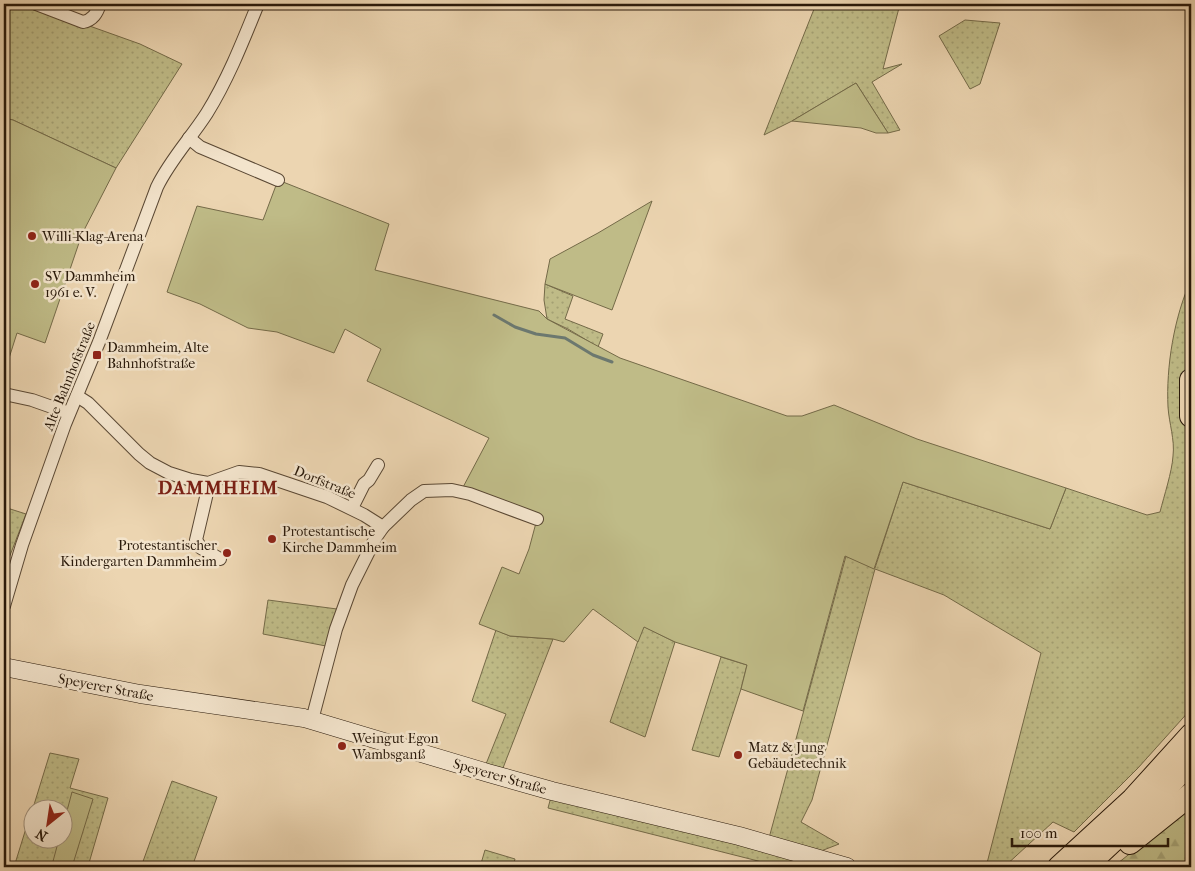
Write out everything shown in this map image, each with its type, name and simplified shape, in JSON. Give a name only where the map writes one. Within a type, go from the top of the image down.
[{"type":"highway","points":[[1191,380],[1191,416]]},
{"type":"highway","points":[[1059,867],[1133,799],[1191,735]]},
{"type":"highway","points":[[1085,867],[1145,811],[1191,761]]},
{"type":"highway","points":[[1100,867],[1191,794]]},
{"type":"street","points":[[36,4],[83,22],[92,18],[100,4]]},
{"type":"street","name":"Alte Bahnhofstraße","points":[[4,601],[69,413],[99,342],[157,187],[219,91],[258,4]]},
{"type":"street","points":[[189,138],[209,152],[278,180]]},
{"type":"street","points":[[4,394],[32,400],[69,413]]},
{"type":"street","points":[[77,396],[88,403],[130,446],[150,463],[180,477],[208,483],[196,540],[201,548],[220,559]]},
{"type":"street","points":[[352,508],[364,484],[369,480],[378,465]]},
{"type":"street","name":"Dorfstraße","points":[[208,483],[239,472],[259,474],[314,492],[352,508],[383,527]]},
{"type":"street","points":[[312,720],[336,629],[347,597],[369,549],[383,527],[419,494],[429,490],[443,489],[470,494],[538,519]]},
{"type":"street","name":"Speyerer Straße","points":[[4,667],[140,694],[312,720],[552,791],[748,838],[847,867]]},
{"type":"green space","points":[[4,4],[28,4],[140,44],[182,64],[116,168],[13,120],[4,118]]},
{"type":"green space","points":[[816,4],[900,4],[883,69],[902,64],[872,82],[900,130],[888,133],[856,83],[792,121],[764,135]]},
{"type":"green space","points":[[965,20],[1000,23],[980,84],[970,89],[939,36]]},
{"type":"green space","points":[[856,83],[888,133],[876,133],[861,128],[792,121]]},
{"type":"green space","name":"Willi-Klag-Arena","points":[[4,118],[13,120],[116,168],[82,234],[45,343],[17,333],[4,374]]},
{"type":"green space","points":[[278,180],[389,224],[375,270],[539,311],[547,319],[620,358],[787,416],[802,416],[834,405],[917,439],[1066,488],[1050,529],[903,482],[874,569],[845,556],[803,711],[741,689],[747,665],[675,642],[644,627],[638,642],[593,609],[564,642],[553,639],[510,636],[479,624],[502,567],[519,574],[529,549],[537,519],[461,491],[489,438],[367,381],[381,349],[345,329],[334,353],[277,332],[248,328],[200,304],[167,292],[197,206],[263,220]]},
{"type":"green space","points":[[652,201],[612,310],[545,284],[550,259]]},
{"type":"green space","points":[[1191,280],[1191,350],[1187,373],[1185,415],[1191,448],[1191,709],[1138,768],[1074,832],[1053,822],[1004,867],[986,867],[1041,653],[944,595],[875,569],[812,800],[801,822],[839,844],[821,851],[769,838],[846,556],[875,568],[903,482],[1050,529],[1066,488],[1147,515],[1160,512],[1171,469],[1173,450],[1168,407],[1168,375],[1172,342],[1180,310]]},
{"type":"green space","points":[[545,284],[573,296],[565,319],[603,334],[598,347],[547,319],[544,300]]},
{"type":"green space","points":[[4,507],[26,514],[9,558],[4,557]]},
{"type":"green space","points":[[268,600],[337,609],[326,646],[263,634]]},
{"type":"green space","points":[[643,626],[675,642],[645,737],[610,722]]},
{"type":"green space","points":[[496,630],[510,636],[553,639],[503,768],[486,764],[506,714],[472,701]]},
{"type":"green space","points":[[721,657],[747,665],[719,757],[692,750]]},
{"type":"green space","points":[[50,753],[79,759],[70,788],[108,798],[89,863],[100,867],[14,867],[22,841],[22,848],[72,848],[72,798],[36,798]]},
{"type":"green space","points":[[172,781],[217,797],[192,867],[141,867]]},
{"type":"green space","points":[[72,792],[93,799],[72,867],[57,867],[52,865],[57,848],[72,848],[72,798],[70,798]]},
{"type":"green space","points":[[551,797],[826,867],[768,867],[762,862],[548,808]]},
{"type":"green space","points":[[1191,805],[1191,867],[1113,867]]},
{"type":"green space","points":[[485,850],[515,859],[513,867],[480,867]]},
{"type":"waterway","points":[[494,315],[515,327],[536,334],[565,338],[593,355],[612,362]]},
{"type":"place","name":"Willi-Klag-Arena","points":[[32,236]]},
{"type":"place","name":"SV Dammheim 1961 e. V.","points":[[35,284]]},
{"type":"place","name":"Dammheim, Alte Bahnhofstraße","points":[[97,355]]},
{"type":"place","name":"Protestantische Kirche Dammheim","points":[[272,539]]},
{"type":"place","name":"Protestantischer Kindergarten Dammheim","points":[[227,553]]},
{"type":"place","name":"Weingut Egon Wambsganß","points":[[342,746]]},
{"type":"place","name":"Matz & Jung Gebäudetechnik","points":[[738,755]]},
{"type":"district","name":"DAMMHEIM","points":[[218,487]]}]
